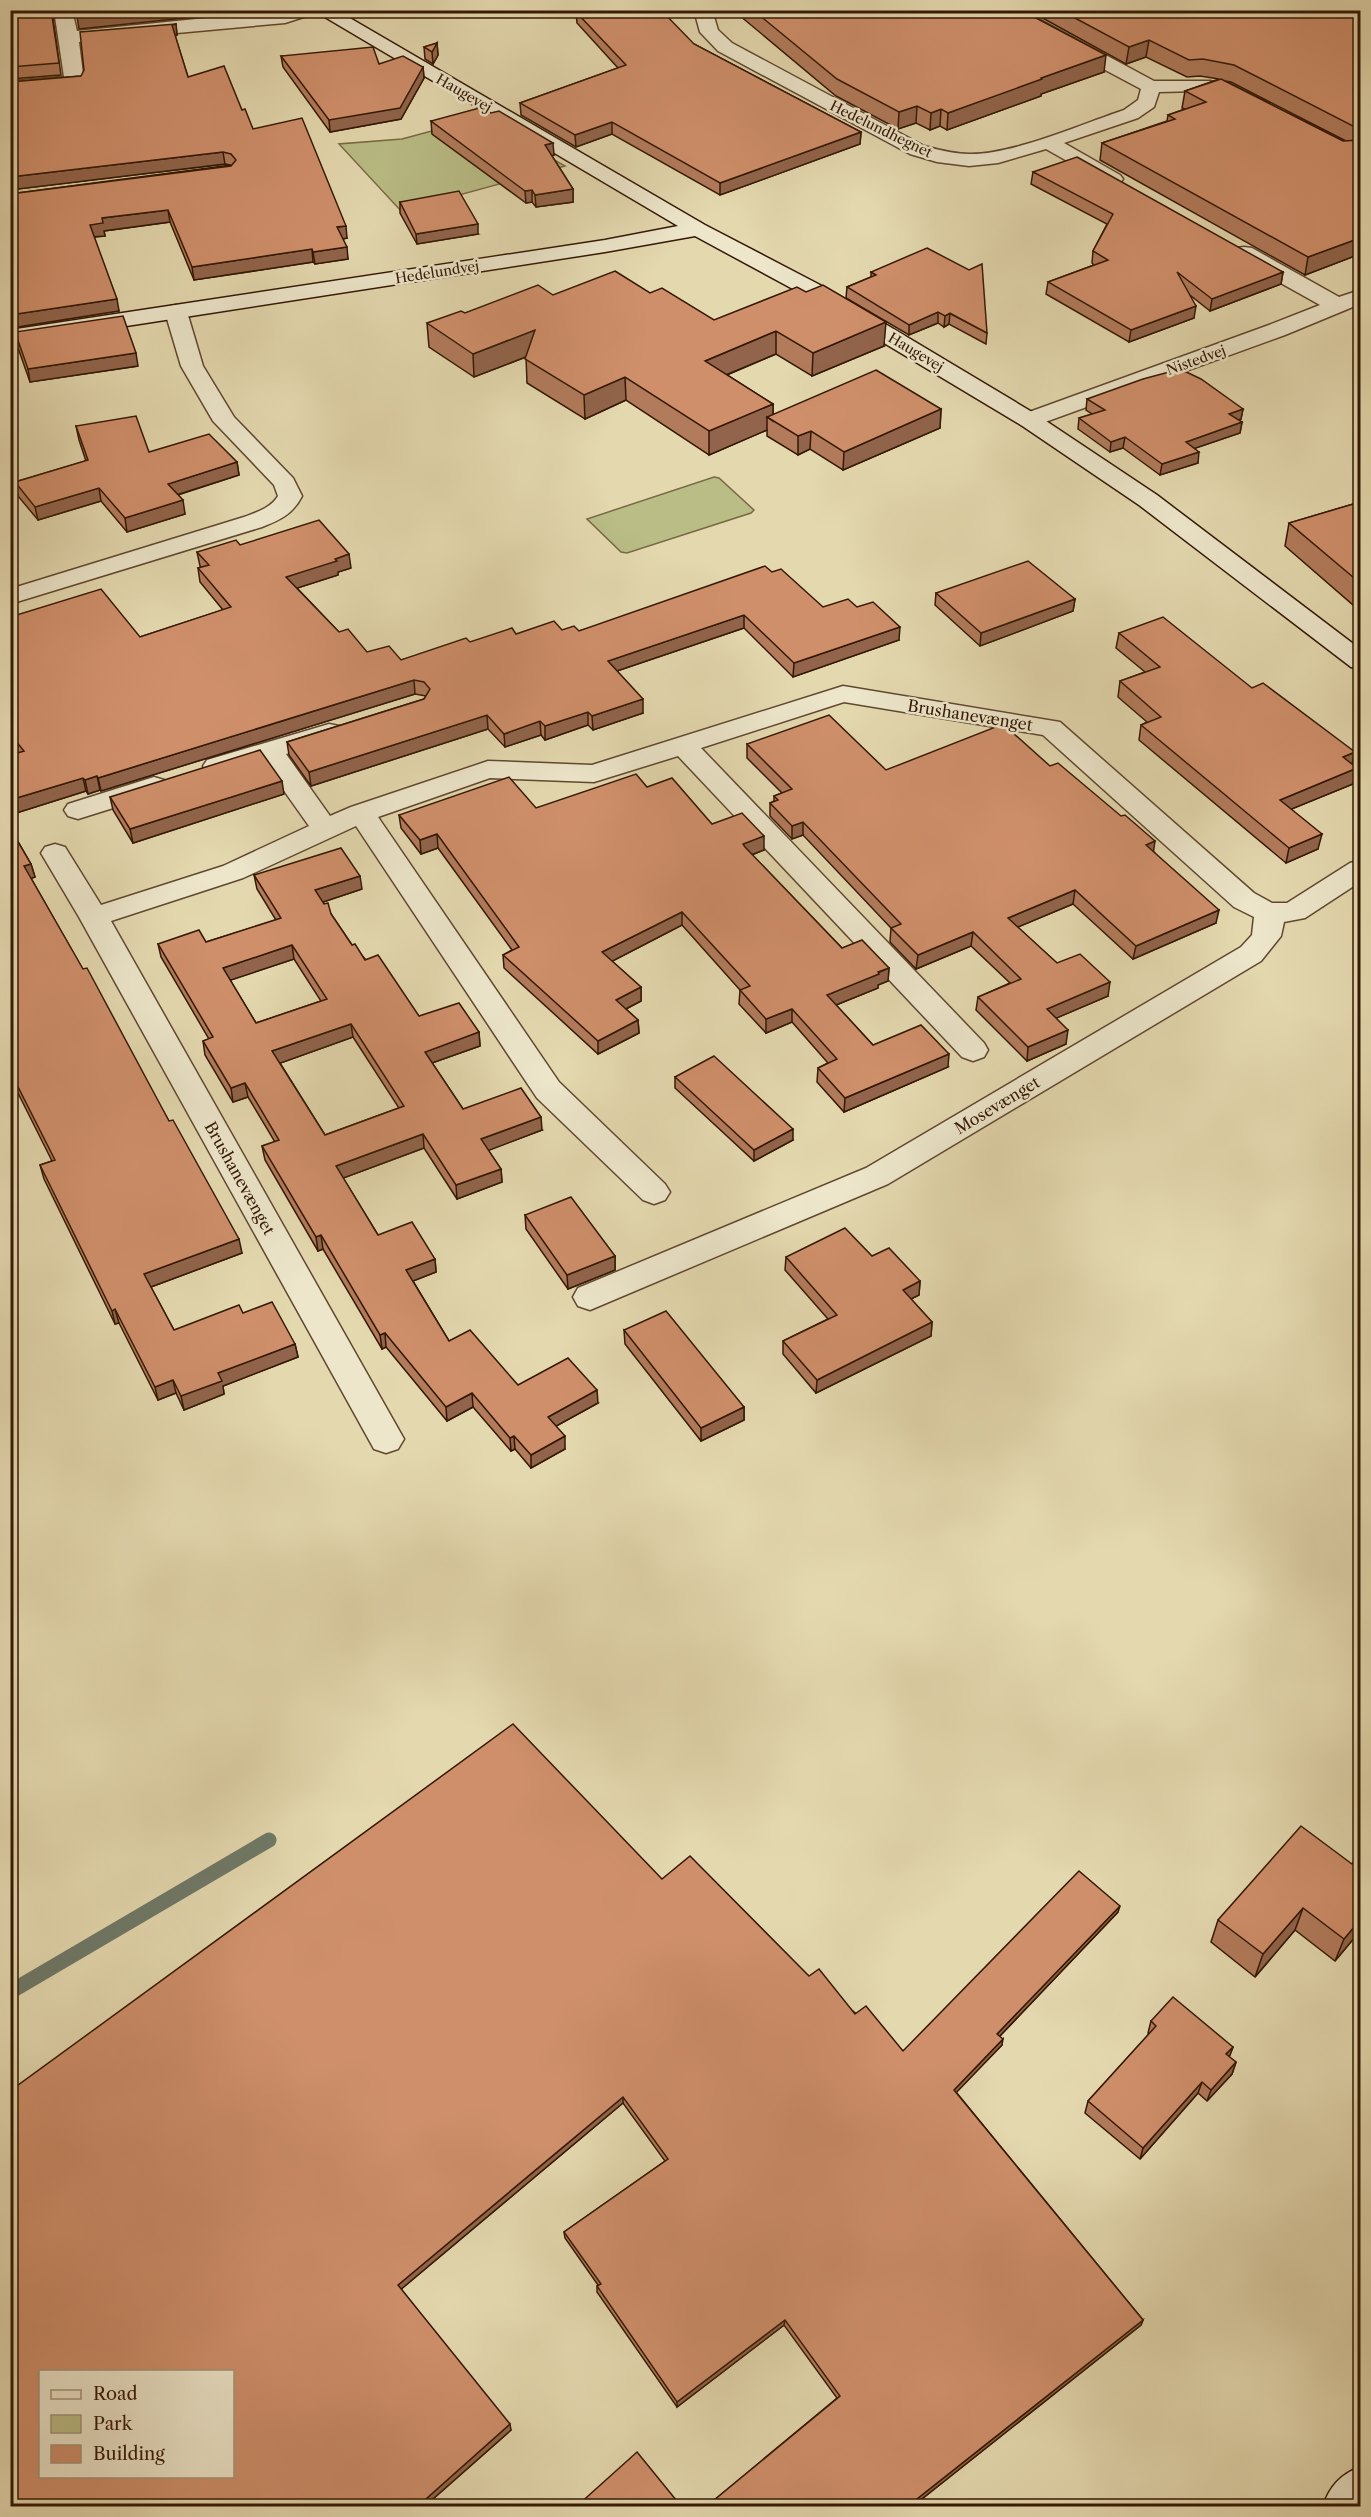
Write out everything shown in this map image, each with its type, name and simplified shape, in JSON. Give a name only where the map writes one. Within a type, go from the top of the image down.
[{"type":"street","points":[[10,87],[74,82],[69,37],[63,10]]},
{"type":"street","points":[[69,37],[285,16],[306,10]]},
{"type":"street","name":"Haugevej","points":[[322,10],[698,229],[812,290],[1029,420],[1148,500],[1360,661]]},
{"type":"street","name":"Hedelundhegnet","points":[[703,10],[704,21],[710,35],[725,48],[917,150],[947,160],[982,161],[1131,114],[1146,103],[1151,87]]},
{"type":"street","points":[[1007,10],[1151,87],[1200,84],[1222,88],[1264,109]]},
{"type":"street","points":[[1048,142],[1129,188]]},
{"type":"street","name":"Hedelundvej","points":[[10,337],[616,244],[698,229]]},
{"type":"street","points":[[1222,241],[1336,305]]},
{"type":"street","name":"Nistedvej","points":[[1029,420],[1278,330],[1360,296]]},
{"type":"street","points":[[10,597],[272,516],[285,507],[290,496],[285,483],[225,421],[192,366],[176,312]]},
{"type":"street","name":"Brushanevænget","points":[[94,917],[233,872],[362,813],[488,769],[594,774],[843,694],[1051,728],[1244,900],[1268,913]]},
{"type":"street","points":[[78,810],[349,725]]},
{"type":"street","points":[[684,746],[974,1050]]},
{"type":"street","points":[[269,750],[325,830]]},
{"type":"street","points":[[362,813],[548,1090],[654,1192]]},
{"type":"street","name":"Brushanevænget","points":[[55,853],[94,917],[386,1439]]},
{"type":"street","points":[[1268,913],[1284,914],[1295,911],[1360,869]]},
{"type":"street","name":"Mosevænget","points":[[590,1297],[877,1176],[1251,954],[1269,936],[1268,913]]},
{"type":"street","points":[[1347,2506],[1360,2491]]},
{"type":"green space","points":[[480,118],[565,166],[401,211],[339,144],[402,139]]},
{"type":"green space","points":[[714,477],[719,478],[754,510],[751,513],[627,553],[621,552],[587,519]]},
{"type":"building","points":[[10,10],[51,10],[59,63],[10,67]]},
{"type":"building","points":[[75,10],[142,10],[77,17]]},
{"type":"building","points":[[580,10],[661,10],[694,44],[861,132],[720,183],[612,122],[575,135],[520,103],[626,65],[576,12]]},
{"type":"building","points":[[753,10],[1021,10],[1106,55],[948,113],[941,109],[931,113],[917,106],[899,112],[837,79]]},
{"type":"building","points":[[1060,10],[1360,10],[1360,130],[1234,65],[1203,59],[1189,60],[1149,40],[1129,47]]},
{"type":"building","points":[[176,24],[172,25],[188,77],[224,66],[242,110],[245,109],[253,129],[302,118],[346,226],[337,227],[347,247],[313,252],[312,249],[192,267],[168,210],[102,218],[103,223],[90,225],[117,299],[10,315],[10,194],[231,166],[236,160],[231,154],[223,152],[10,177],[10,82],[81,76],[84,70],[80,32]]},
{"type":"building","points":[[437,43],[432,52],[424,47]]},
{"type":"building","points":[[373,47],[379,64],[403,56],[423,67],[400,108],[329,120],[281,56]]},
{"type":"building","points":[[1221,79],[1343,141],[1360,140],[1360,238],[1308,257],[1102,143],[1175,119],[1168,115],[1206,102],[1185,91]]},
{"type":"building","points":[[483,107],[491,113],[499,111],[553,143],[545,145],[573,189],[535,195],[532,190],[525,191],[431,121]]},
{"type":"building","points":[[1077,157],[1283,272],[1212,299],[1177,272],[1196,306],[1131,330],[1048,282],[1108,260],[1093,251],[1113,214],[1033,172]]},
{"type":"building","points":[[459,191],[478,224],[416,234],[400,202]]},
{"type":"building","points":[[927,248],[969,270],[982,264],[987,333],[950,313],[945,316],[938,312],[909,325],[847,287],[876,275],[871,272]]},
{"type":"building","points":[[615,271],[650,293],[662,288],[714,320],[797,287],[806,292],[823,285],[886,322],[813,353],[776,331],[705,361],[773,404],[709,431],[625,377],[584,395],[525,359],[535,330],[473,354],[427,323],[461,311],[465,313],[538,285],[553,295]]},
{"type":"building","points":[[123,316],[136,353],[28,369],[15,332]]},
{"type":"building","points":[[1180,369],[1201,379],[1243,409],[1229,414],[1242,422],[1186,442],[1199,452],[1162,464],[1125,437],[1111,442],[1079,418],[1105,410],[1087,399],[1143,379]]},
{"type":"building","points":[[876,370],[941,409],[844,452],[811,431],[798,436],[767,417]]},
{"type":"building","points":[[136,416],[149,452],[209,434],[237,462],[168,484],[183,500],[125,518],[99,488],[35,507],[15,482],[88,460],[76,426]]},
{"type":"building","points":[[1360,502],[1360,583],[1289,523]]},
{"type":"building","points":[[319,520],[349,554],[335,559],[337,561],[286,577],[339,632],[348,629],[367,652],[389,646],[401,660],[466,638],[470,642],[512,628],[516,634],[554,621],[562,630],[574,626],[579,631],[765,566],[772,572],[781,569],[823,607],[848,599],[857,607],[873,602],[900,627],[794,663],[744,615],[608,661],[643,699],[592,716],[588,712],[545,726],[540,721],[504,734],[487,715],[309,772],[287,742],[424,699],[430,689],[424,682],[414,680],[98,778],[97,776],[85,780],[83,778],[10,800],[10,755],[24,751],[10,734],[10,617],[101,589],[140,637],[231,607],[198,568],[209,565],[197,552],[236,540],[240,545]]},
{"type":"building","points":[[1028,561],[1075,599],[981,633],[936,593]]},
{"type":"building","points":[[1163,617],[1252,688],[1263,683],[1355,752],[1343,757],[1357,768],[1280,800],[1322,834],[1289,848],[1141,725],[1161,717],[1120,681],[1160,667],[1119,633]]},
{"type":"building","points":[[829,715],[886,770],[1003,724],[1050,766],[1058,763],[1121,816],[1125,815],[1155,841],[1146,845],[1219,910],[1136,946],[1075,890],[1008,918],[1057,963],[1080,954],[1110,982],[1047,1009],[1068,1030],[1028,1047],[978,997],[1021,979],[973,932],[918,955],[891,928],[901,924],[803,822],[792,826],[770,803],[778,800],[774,796],[792,789],[747,744]]},
{"type":"building","points":[[260,750],[282,781],[130,829],[110,797]]},
{"type":"building","points":[[636,774],[647,787],[672,778],[712,824],[742,813],[764,836],[743,844],[745,847],[842,948],[862,940],[889,968],[827,995],[873,1045],[921,1025],[949,1054],[845,1098],[818,1068],[837,1059],[792,1009],[766,1019],[740,990],[750,986],[682,912],[602,952],[641,987],[616,1000],[638,1020],[598,1041],[503,955],[519,947],[437,834],[420,840],[399,815],[509,777],[536,808]]},
{"type":"building","points":[[10,828],[31,864],[24,866],[83,969],[87,968],[169,1121],[173,1120],[239,1239],[144,1274],[174,1330],[239,1305],[243,1313],[272,1302],[295,1344],[218,1373],[222,1381],[181,1396],[173,1380],[155,1387],[115,1309],[112,1311],[40,1165],[55,1160],[10,1071]]},
{"type":"building","points":[[341,848],[360,876],[315,890],[324,904],[328,903],[331,914],[352,945],[355,944],[365,960],[378,955],[419,1016],[459,1003],[479,1032],[425,1052],[463,1109],[521,1088],[541,1117],[481,1139],[501,1169],[456,1185],[423,1134],[336,1166],[378,1235],[412,1222],[435,1259],[406,1270],[449,1341],[470,1330],[518,1385],[568,1358],[597,1390],[548,1417],[565,1436],[531,1455],[514,1436],[510,1438],[472,1393],[446,1407],[385,1333],[380,1335],[321,1235],[316,1237],[262,1146],[279,1140],[245,1083],[231,1088],[203,1041],[213,1037],[158,944],[199,930],[206,942],[281,918],[254,875]],"holes":[[[292,945],[327,999],[256,1023],[223,968]],[[351,1024],[404,1106],[325,1135],[272,1051]]]},
{"type":"building","points":[[714,1056],[793,1129],[754,1150],[675,1077]]},
{"type":"building","points":[[571,1197],[615,1256],[567,1275],[525,1215]]},
{"type":"building","points":[[845,1228],[872,1256],[889,1248],[920,1281],[903,1290],[932,1322],[817,1380],[783,1341],[837,1315],[786,1257]]},
{"type":"building","points":[[666,1311],[744,1407],[701,1428],[624,1330]]},
{"type":"building","points":[[513,1724],[662,1879],[690,1856],[809,1976],[819,1969],[855,2014],[866,2006],[903,2051],[1079,1871],[1120,1906],[997,2034],[1003,2039],[954,2090],[1143,2320],[908,2506],[707,2506],[840,2396],[785,2320],[677,2402],[597,2286],[601,2284],[564,2232],[668,2159],[623,2097],[398,2285],[510,2424],[418,2506],[10,2506],[10,2091]]},
{"type":"building","points":[[1301,1826],[1352,1864],[1360,1854],[1360,1920],[1344,1939],[1303,1908],[1263,1954],[1218,1920]]},
{"type":"building","points":[[1173,1997],[1233,2047],[1226,2054],[1236,2062],[1211,2090],[1202,2082],[1143,2148],[1088,2101],[1156,2026],[1151,2021]]},
{"type":"building","points":[[637,2452],[681,2506],[577,2506]]},
{"type":"waterway","points":[[10,1992],[269,1840]]}]
